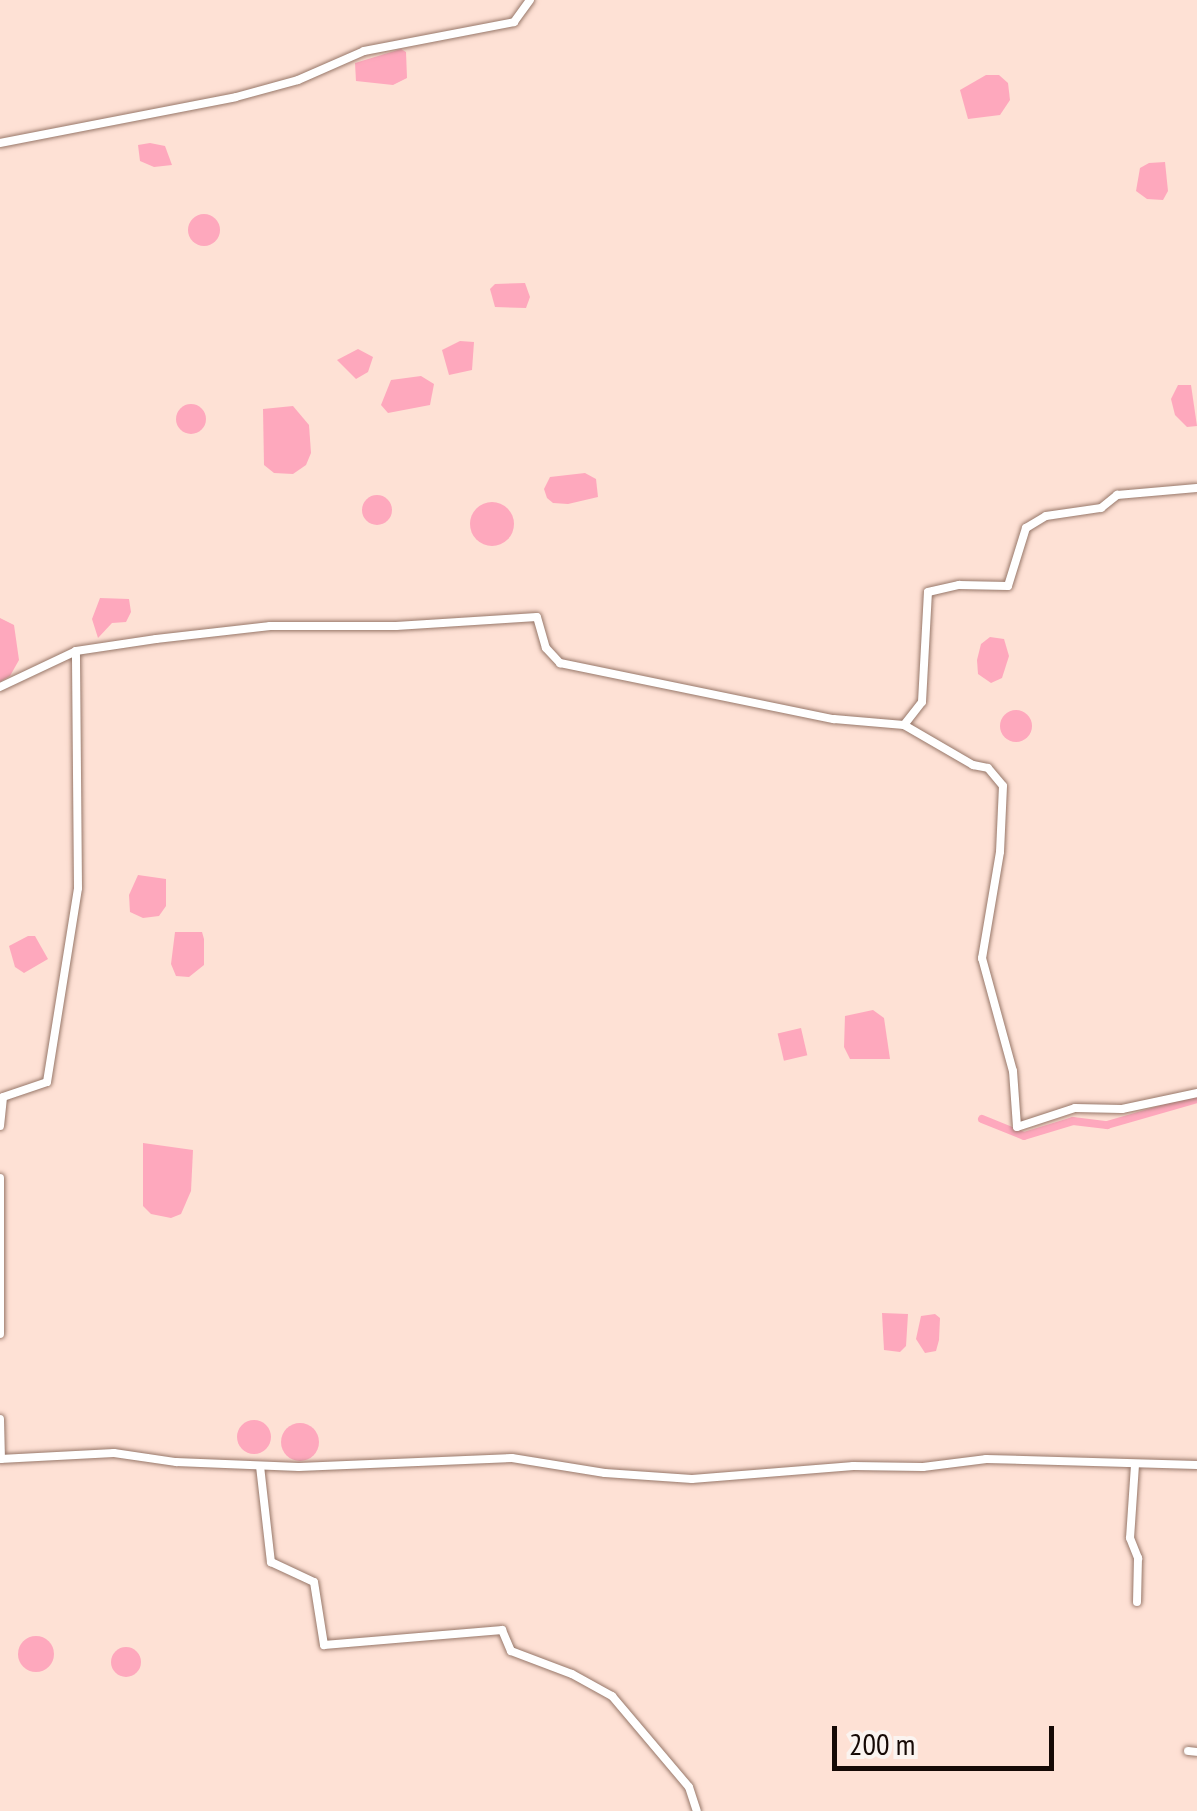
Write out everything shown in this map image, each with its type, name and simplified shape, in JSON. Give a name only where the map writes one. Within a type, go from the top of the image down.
[{"type":"street","points":[[0,142],[236,97],[298,80],[364,52],[514,22],[530,0]]},
{"type":"street","points":[[904,725],[922,702],[928,592],[959,585],[1008,586],[1026,528],[1046,516],[1101,508],[1116,494],[1197,488]]},
{"type":"street","points":[[0,687],[76,651],[270,626],[396,626],[537,617],[546,648],[560,663],[799,712],[904,725],[974,765],[988,768],[1002,786],[1000,852],[982,958],[1013,1072],[1017,1127],[1075,1108],[1122,1109],[1197,1093]]},
{"type":"street","points":[[0,1126],[3,1097],[47,1082],[72,927],[78,888],[76,651]]},
{"type":"street","points":[[0,1178],[0,1334]]},
{"type":"street","points":[[0,1420],[1,1459],[114,1453],[260,1466],[512,1458],[605,1472],[692,1479],[853,1466],[923,1467],[986,1458],[1197,1465]]},
{"type":"street","points":[[1135,1465],[1130,1538],[1138,1558],[1138,1602]]},
{"type":"street","points":[[260,1466],[271,1562],[314,1582],[324,1645],[502,1630],[511,1651],[572,1674],[612,1696],[656,1742],[689,1787],[697,1811]]},
{"type":"shaded area","points":[[401,49],[406,52],[407,78],[393,85],[356,81],[355,63]]},
{"type":"shaded area","points":[[986,75],[999,75],[1008,83],[1010,100],[1000,115],[968,119],[960,90]]},
{"type":"shaded area","points":[[138,145],[165,146],[172,165],[154,167],[140,161]]},
{"type":"shaded area","points":[[1165,162],[1168,191],[1163,200],[1147,199],[1136,191],[1140,168]]},
{"type":"shaded area","points":[[204,214],[215,219],[220,230],[215,241],[204,246],[193,241],[188,230],[193,219]]},
{"type":"shaded area","points":[[525,283],[530,297],[526,308],[495,307],[490,289],[495,284]]},
{"type":"shaded area","points":[[460,341],[474,342],[472,370],[449,375],[442,350]]},
{"type":"shaded area","points":[[358,349],[373,357],[368,372],[356,379],[337,360]]},
{"type":"shaded area","points":[[421,376],[434,384],[430,405],[388,413],[381,405],[391,380]]},
{"type":"shaded area","points":[[1178,385],[1191,385],[1197,426],[1187,427],[1175,415],[1171,399]]},
{"type":"shaded area","points":[[191,404],[202,408],[206,419],[202,430],[191,434],[180,430],[176,419],[180,408]]},
{"type":"shaded area","points":[[293,406],[309,425],[311,453],[306,465],[293,474],[274,473],[264,465],[263,409]]},
{"type":"shaded area","points":[[585,473],[596,479],[598,497],[568,504],[553,503],[547,498],[544,489],[550,477]]},
{"type":"shaded area","points":[[377,495],[387,500],[392,510],[387,520],[377,525],[367,520],[362,510],[367,500]]},
{"type":"shaded area","points":[[492,502],[508,508],[514,524],[508,540],[492,546],[476,540],[470,524],[476,508]]},
{"type":"shaded area","points":[[100,598],[129,599],[131,612],[126,622],[112,623],[98,638],[92,619]]},
{"type":"shaded area","points":[[0,618],[14,625],[19,660],[10,676],[0,682]]},
{"type":"shaded area","points":[[990,637],[1004,639],[1009,656],[1002,678],[991,683],[978,674],[977,660],[981,644]]},
{"type":"shaded area","points":[[1016,710],[1027,715],[1032,726],[1027,737],[1016,742],[1005,737],[1000,726],[1005,715]]},
{"type":"shaded area","points":[[138,875],[166,879],[166,906],[159,916],[143,918],[130,912],[129,895]]},
{"type":"shaded area","points":[[175,932],[202,932],[204,965],[189,977],[176,976],[171,964]]},
{"type":"shaded area","points":[[35,936],[48,959],[24,973],[15,967],[9,946]]},
{"type":"shaded area","points":[[873,1010],[884,1018],[890,1059],[850,1059],[844,1047],[845,1016]]},
{"type":"shaded area","points":[[801,1028],[807,1055],[784,1061],[778,1033]]},
{"type":"shaded area","points":[[143,1143],[193,1150],[191,1191],[181,1214],[171,1218],[151,1214],[143,1206]]},
{"type":"shaded area","points":[[882,1313],[908,1314],[906,1346],[900,1352],[884,1350]]},
{"type":"shaded area","points":[[935,1314],[940,1318],[939,1340],[936,1351],[925,1353],[916,1339],[921,1316]]},
{"type":"shaded area","points":[[254,1420],[266,1425],[271,1437],[266,1449],[254,1454],[242,1449],[237,1437],[242,1425]]},
{"type":"shaded area","points":[[300,1423],[313,1429],[319,1442],[313,1455],[300,1461],[287,1455],[281,1442],[287,1429]]},
{"type":"shaded area","points":[[36,1636],[49,1641],[54,1654],[49,1667],[36,1672],[23,1667],[18,1654],[23,1641]]},
{"type":"shaded area","points":[[126,1647],[137,1651],[141,1662],[137,1673],[126,1677],[115,1673],[111,1662],[115,1651]]},
{"type":"waterway","points":[[982,1119],[1024,1136],[1073,1121],[1107,1125],[1197,1099]]}]
